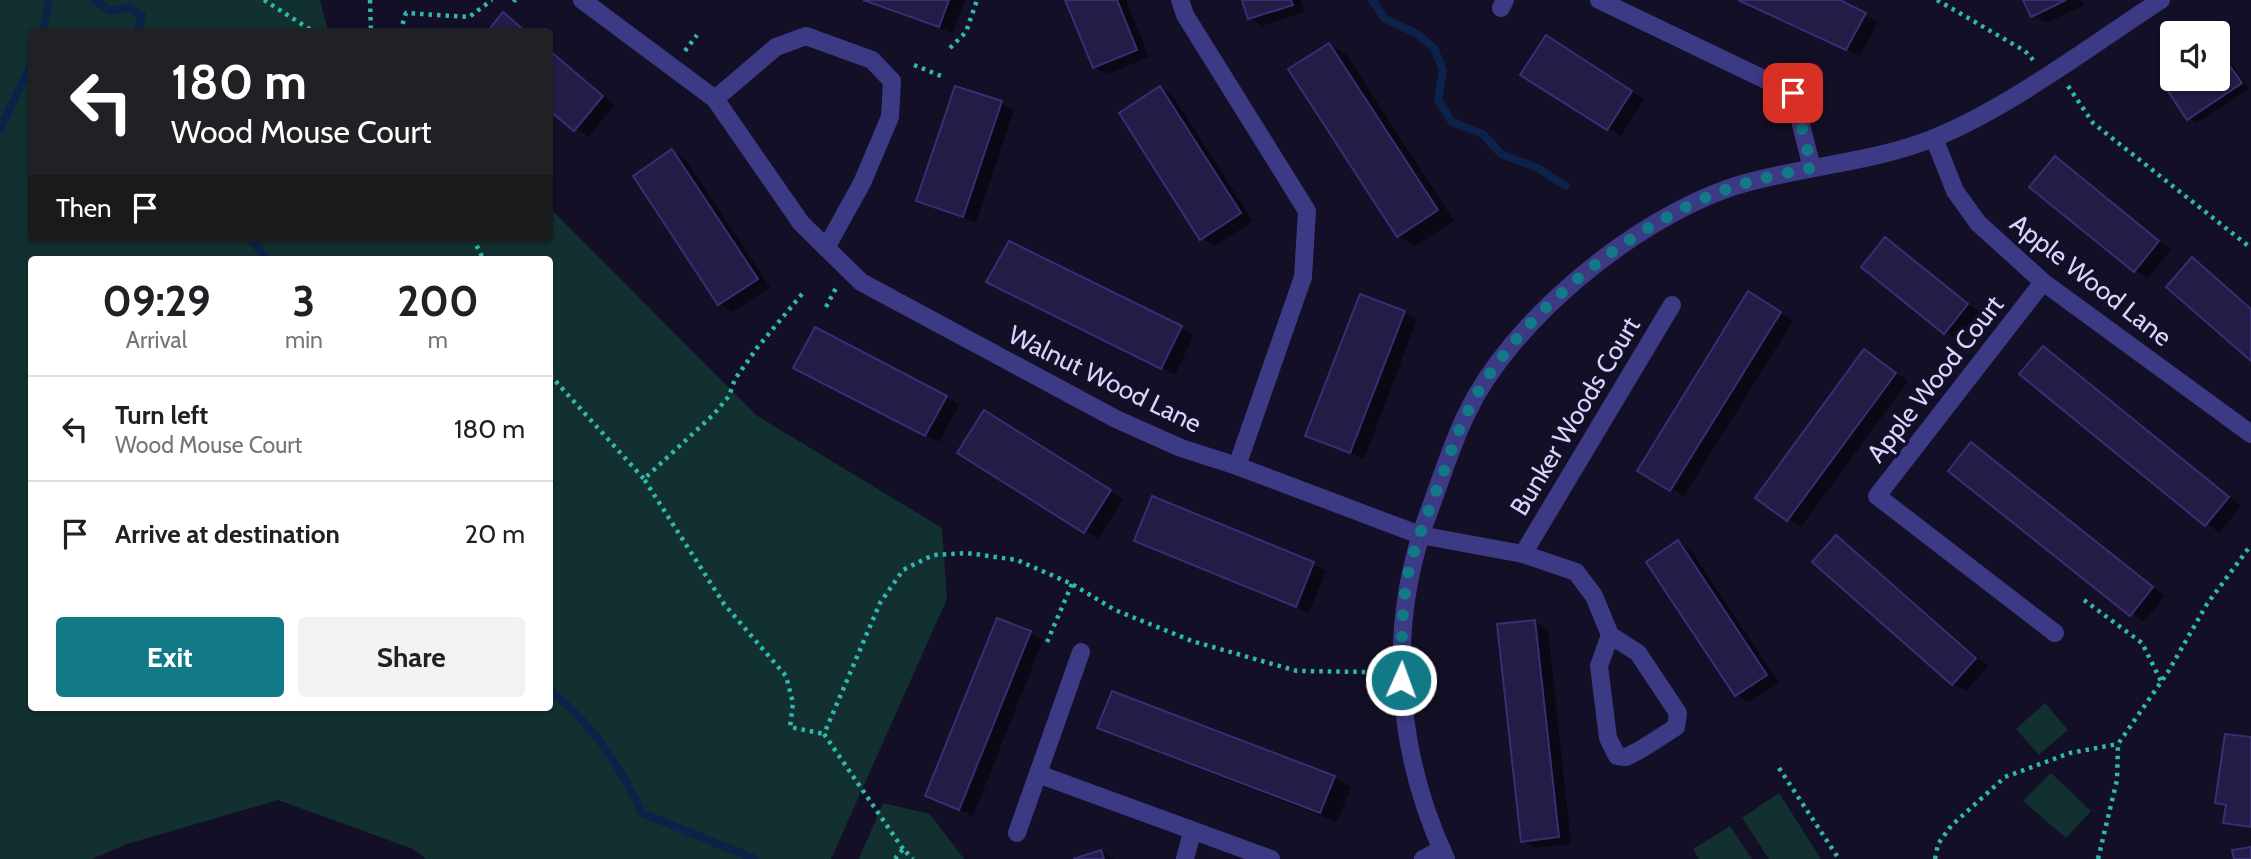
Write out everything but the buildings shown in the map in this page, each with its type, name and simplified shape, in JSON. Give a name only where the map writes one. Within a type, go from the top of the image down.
[{"type":"street","name":"Walnut Wood Lane","points":[[582,0],[715,99],[801,223],[861,282],[1116,419],[1181,448],[1237,466],[1420,535],[1523,554],[1576,572],[1594,596],[1610,635]]},
{"type":"street","points":[[1180,0],[1185,15],[1307,211],[1303,277],[1237,466]]},
{"type":"street","points":[[1599,0],[1793,93],[1812,168]]},
{"type":"street","points":[[1423,859],[1444,854],[1412,765],[1401,680],[1408,574],[1466,414],[1519,337],[1555,300],[1617,248],[1688,207],[1730,188],[1863,159],[1934,138],[2010,98],[2161,0]]},
{"type":"street","points":[[715,99],[776,47],[806,36],[872,60],[892,81],[890,117],[862,183],[826,248]]},
{"type":"street","name":"Apple Wood Lane","points":[[1934,138],[1955,191],[1978,223],[2043,282],[2251,434]]},
{"type":"street","name":"Apple Wood Court","points":[[2043,282],[1877,496],[2055,633]]},
{"type":"street","name":"Bunker Woods Court","points":[[1523,554],[1672,305]]},
{"type":"street","points":[[1610,635],[1638,653],[1678,713],[1679,720],[1676,727],[1626,757],[1616,756],[1608,738],[1600,666],[1610,635]]},
{"type":"street","points":[[1017,833],[1081,652]]},
{"type":"street","points":[[1038,774],[1272,859]]},
{"type":"street","points":[[1185,859],[1192,832]]},
{"type":"path","points":[[264,0],[308,28]]},
{"type":"path","points":[[370,0],[371,28]]},
{"type":"path","points":[[401,28],[406,13],[469,17],[492,0]]},
{"type":"path","points":[[950,48],[965,33],[977,0]]},
{"type":"path","points":[[1937,0],[2025,51]]},
{"type":"path","points":[[683,54],[697,35]]},
{"type":"path","points":[[914,65],[941,76]]},
{"type":"path","points":[[2073,90],[2093,123],[2251,248]]},
{"type":"path","points":[[826,307],[838,284]]},
{"type":"path","points":[[644,479],[714,414],[729,396],[735,379],[757,348],[802,294]]},
{"type":"path","points":[[553,378],[644,479],[724,604],[786,676],[793,703],[790,727],[824,734],[912,859]]},
{"type":"path","points":[[2098,859],[2117,780],[2118,744],[2162,681],[2207,604],[2251,545]]},
{"type":"path","points":[[824,734],[880,603],[903,570],[933,555],[967,553],[1017,560],[1072,584],[1115,610],[1192,640],[1297,671],[1370,673]]},
{"type":"path","points":[[1047,642],[1072,584]]},
{"type":"path","points":[[2084,600],[2141,643],[2162,681]]},
{"type":"path","points":[[1934,859],[1938,844],[1951,826],[2005,777],[2070,753],[2118,744]]},
{"type":"path","points":[[1779,768],[1839,859]]},
{"type":"path","points":[[895,859],[903,849]]},
{"type":"green space","points":[[0,0],[320,0],[327,28],[28,28],[28,242],[553,242],[553,211],[756,415],[942,528],[947,599],[831,859],[426,859],[413,849],[278,800],[127,844],[92,859],[0,859]]},
{"type":"green space","points":[[2045,703],[2068,730],[2039,755],[2016,729]]},
{"type":"green space","points":[[2051,773],[2091,811],[2066,838],[2023,801]]},
{"type":"green space","points":[[1779,793],[1821,859],[1769,859],[1742,818]]},
{"type":"green space","points":[[883,803],[930,814],[964,859],[859,859]]},
{"type":"green space","points":[[1730,826],[1752,859],[1699,859],[1693,849]]},
{"type":"waterway","points":[[44,28],[49,0]]},
{"type":"waterway","points":[[95,0],[110,11],[128,8],[142,15],[138,28]]},
{"type":"waterway","points":[[1372,0],[1385,19],[1416,33],[1434,48],[1443,70],[1438,100],[1452,122],[1483,134],[1501,154],[1538,168],[1566,186]]},
{"type":"waterway","points":[[0,129],[28,71]]},
{"type":"waterway","points":[[253,242],[265,256]]},
{"type":"waterway","points":[[553,693],[592,731],[614,761],[642,813],[755,859]]},
{"type":"route","points":[[1401,680],[1403,616],[1408,574],[1466,414],[1491,374],[1519,337],[1555,300],[1617,248],[1688,207],[1730,188],[1812,168],[1793,93]]}]
